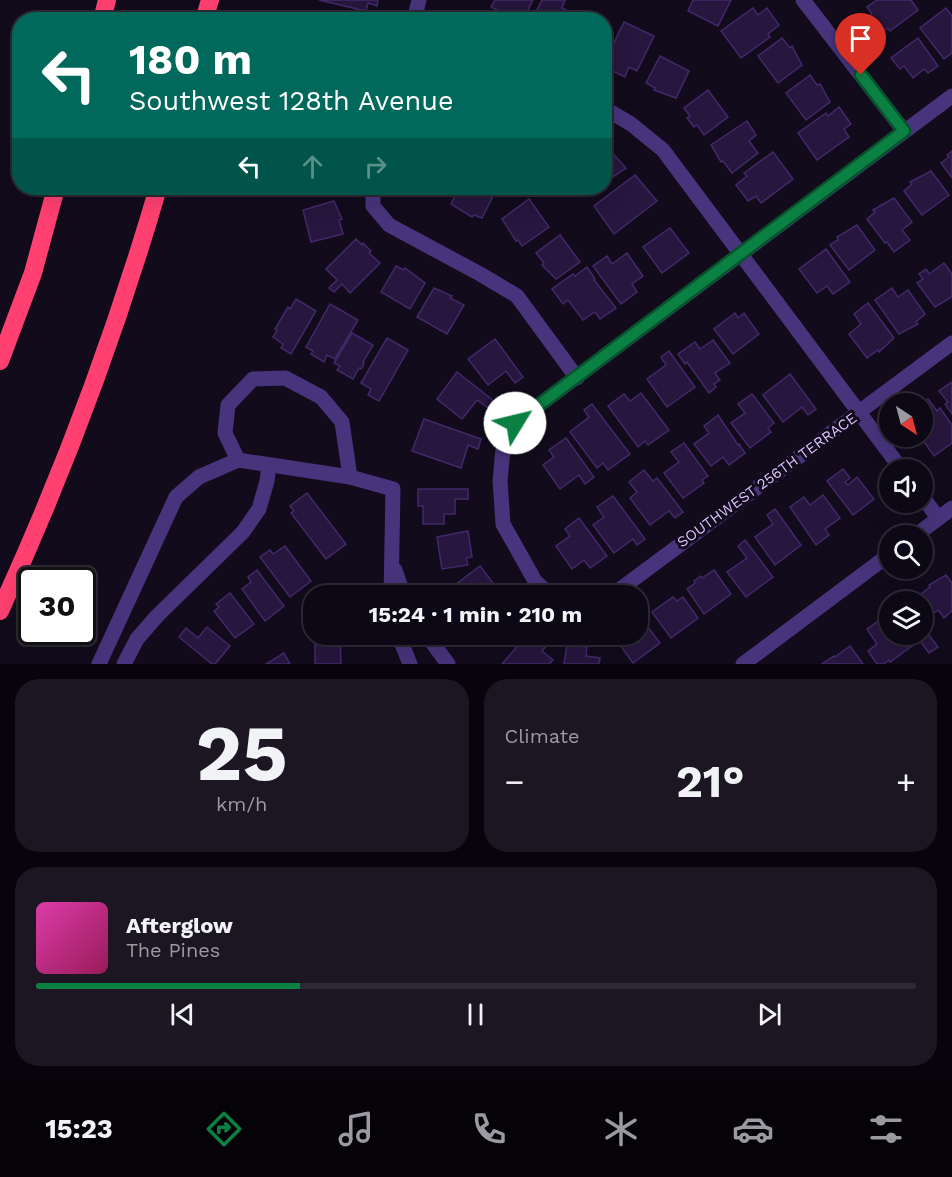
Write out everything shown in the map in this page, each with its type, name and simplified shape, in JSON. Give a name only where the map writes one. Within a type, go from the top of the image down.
[{"type":"highway","points":[[0,361],[33,273],[54,195]]},
{"type":"highway","points":[[0,611],[25,557],[81,420],[133,273],[156,195]]},
{"type":"street","points":[[803,0],[904,131]]},
{"type":"street","points":[[540,585],[535,581],[503,524],[500,480],[503,449],[515,423],[952,96]]},
{"type":"street","points":[[612,113],[631,124],[663,150],[894,459]]},
{"type":"street","points":[[373,195],[373,206],[390,225],[517,296],[577,378]]},
{"type":"street","name":"SOUTHWEST 256TH TERRACE","points":[[626,585],[952,343]]},
{"type":"street","points":[[238,460],[225,433],[228,405],[253,380],[285,378],[321,397],[342,422],[350,477]]},
{"type":"street","points":[[99,664],[176,497],[199,477],[238,460],[350,477],[393,489],[391,585]]},
{"type":"street","points":[[124,664],[137,639],[157,616],[243,532],[259,510],[269,465]]},
{"type":"street","points":[[929,525],[952,508]]},
{"type":"street","points":[[933,511],[938,518]]},
{"type":"street","points":[[391,559],[400,585]]},
{"type":"street","points":[[743,664],[879,562]]},
{"type":"street","points":[[402,645],[410,664]]},
{"type":"street","points":[[434,645],[448,664]]},
{"type":"building","points":[[319,0],[378,0],[377,6],[368,3],[366,11]]},
{"type":"building","points":[[495,0],[533,0],[527,12],[498,12],[491,7]]},
{"type":"building","points":[[542,0],[565,0],[562,8],[570,12],[536,12]]},
{"type":"building","points":[[693,0],[731,0],[718,26],[688,11]]},
{"type":"building","points":[[877,0],[911,0],[918,10],[890,31],[888,28],[876,37],[864,20],[872,14],[867,7]]},
{"type":"building","points":[[753,8],[758,15],[767,8],[779,25],[768,34],[770,37],[741,58],[721,31]]},
{"type":"building","points":[[946,8],[952,16],[952,53],[944,59],[920,28]]},
{"type":"building","points":[[624,22],[654,36],[637,71],[629,67],[625,77],[612,71],[612,47]]},
{"type":"building","points":[[782,38],[790,48],[792,46],[802,65],[778,83],[758,56]]},
{"type":"building","points":[[918,38],[938,66],[928,73],[924,69],[913,78],[904,66],[900,69],[891,58]]},
{"type":"building","points":[[660,56],[689,71],[676,98],[654,90],[655,88],[646,83]]},
{"type":"building","points":[[810,75],[817,85],[820,84],[830,102],[806,120],[786,93]]},
{"type":"building","points":[[708,90],[728,117],[704,135],[697,125],[694,127],[687,118],[690,116],[684,108]]},
{"type":"building","points":[[839,107],[851,124],[844,129],[849,137],[817,160],[798,133],[826,113],[828,116]]},
{"type":"building","points":[[747,121],[756,135],[749,141],[758,153],[732,173],[723,161],[721,162],[711,145]]},
{"type":"building","points":[[952,151],[952,178],[941,163],[949,157],[947,155]]},
{"type":"building","points":[[773,152],[793,179],[761,203],[756,196],[748,201],[736,185],[747,176],[744,173]]},
{"type":"building","points":[[612,153],[626,168],[612,178]]},
{"type":"building","points":[[931,171],[949,195],[922,215],[904,191],[912,184],[910,182]]},
{"type":"building","points":[[635,175],[657,201],[614,234],[594,206],[612,195],[612,192]]},
{"type":"building","points":[[456,195],[494,195],[482,218],[474,215],[472,217],[451,204]]},
{"type":"building","points":[[894,198],[912,222],[902,230],[910,240],[894,252],[867,219],[875,212],[873,210]]},
{"type":"building","points":[[529,199],[549,227],[522,246],[518,240],[516,241],[502,219]]},
{"type":"building","points":[[334,201],[342,219],[339,220],[343,234],[311,242],[303,210]]},
{"type":"building","points":[[857,225],[875,250],[849,270],[830,245],[838,240],[837,237]]},
{"type":"building","points":[[670,228],[689,253],[662,273],[643,247]]},
{"type":"building","points":[[560,235],[580,262],[556,279],[542,265],[544,263],[536,253]]},
{"type":"building","points":[[356,239],[371,251],[369,253],[380,263],[350,293],[342,284],[334,292],[329,288],[337,280],[326,269]]},
{"type":"building","points":[[826,249],[850,282],[833,294],[827,286],[817,293],[799,269]]},
{"type":"building","points":[[627,253],[643,276],[632,284],[637,292],[621,304],[593,266],[607,256],[612,264]]},
{"type":"building","points":[[944,263],[952,274],[952,297],[935,307],[917,283],[923,279],[919,274],[926,269],[929,274]]},
{"type":"building","points":[[396,266],[404,270],[405,268],[425,283],[410,309],[381,292]]},
{"type":"building","points":[[587,267],[616,308],[600,319],[595,312],[583,320],[568,300],[563,304],[552,289]]},
{"type":"building","points":[[434,288],[452,296],[450,298],[464,305],[447,334],[417,317]]},
{"type":"building","points":[[892,288],[898,297],[908,290],[925,314],[916,322],[918,324],[899,334],[875,300]]},
{"type":"building","points":[[296,299],[316,311],[291,354],[281,348],[283,344],[273,337],[288,307],[290,309]]},
{"type":"building","points":[[868,303],[894,338],[879,352],[878,350],[867,358],[849,334],[861,324],[854,314]]},
{"type":"building","points":[[330,304],[358,320],[335,359],[327,355],[324,362],[311,354],[313,351],[306,347]]},
{"type":"building","points":[[735,313],[738,318],[744,313],[759,334],[733,354],[714,329]]},
{"type":"building","points":[[352,333],[373,345],[363,366],[359,368],[353,379],[337,370],[340,366],[334,363]]},
{"type":"building","points":[[387,338],[408,350],[379,401],[368,395],[371,389],[361,383]]},
{"type":"building","points":[[495,339],[523,377],[515,383],[506,371],[488,385],[468,359]]},
{"type":"building","points":[[713,340],[730,363],[715,373],[720,380],[714,384],[716,387],[709,393],[687,362],[685,364],[678,354],[695,342],[700,349]]},
{"type":"building","points":[[669,351],[695,387],[667,407],[647,379],[666,365],[661,357]]},
{"type":"building","points":[[457,372],[494,401],[488,408],[477,400],[462,419],[437,399]]},
{"type":"building","points":[[790,374],[816,409],[808,415],[802,407],[783,422],[763,395]]},
{"type":"building","points":[[952,382],[952,414],[945,404],[948,402],[939,391]]},
{"type":"building","points":[[641,393],[669,430],[648,445],[645,441],[638,447],[608,406],[624,394],[630,401]]},
{"type":"building","points":[[752,394],[774,423],[768,428],[771,432],[750,448],[731,423],[745,413],[738,404]]},
{"type":"building","points":[[592,404],[630,454],[608,470],[603,463],[597,468],[570,432],[589,417],[584,410]]},
{"type":"building","points":[[933,406],[937,411],[940,408],[952,425],[952,443],[934,456],[928,447],[933,447]]},
{"type":"building","points":[[718,415],[745,453],[729,465],[723,457],[711,466],[694,444],[709,433],[704,426]]},
{"type":"building","points":[[424,419],[481,439],[478,449],[468,445],[461,468],[412,451]]},
{"type":"building","points":[[566,438],[594,477],[585,484],[579,475],[560,489],[543,465],[554,457],[549,450]]},
{"type":"building","points":[[684,443],[708,476],[702,480],[704,483],[683,498],[664,473],[679,462],[671,452]]},
{"type":"building","points":[[843,469],[850,478],[845,482],[848,485],[857,477],[874,499],[853,515],[827,481]]},
{"type":"building","points":[[644,470],[653,481],[657,478],[683,512],[675,518],[669,511],[650,525],[630,498],[637,492],[629,482]]},
{"type":"building","points":[[418,489],[468,489],[468,499],[455,499],[455,514],[444,514],[444,524],[423,524],[423,506],[418,506]]},
{"type":"building","points":[[307,493],[346,544],[326,559],[291,513],[294,511],[290,506]]},
{"type":"building","points":[[823,495],[840,518],[825,529],[829,535],[816,545],[790,507],[804,497],[810,505]]},
{"type":"building","points":[[613,496],[645,539],[637,545],[633,539],[614,553],[593,525],[604,517],[597,507]]},
{"type":"building","points":[[775,509],[801,545],[775,565],[755,537],[773,524],[767,515]]},
{"type":"building","points":[[579,518],[607,556],[590,568],[584,560],[572,569],[556,546],[570,536],[565,529]]},
{"type":"building","points":[[468,531],[472,557],[466,558],[468,565],[442,569],[437,537]]},
{"type":"building","points":[[745,540],[773,577],[746,597],[727,572],[747,558],[738,546]]},
{"type":"building","points":[[285,546],[311,581],[290,597],[260,557],[270,550],[273,554]]},
{"type":"building","points":[[480,566],[494,585],[455,585]]},
{"type":"building","points":[[257,570],[284,606],[265,621],[242,589],[251,582],[248,577]]},
{"type":"building","points":[[714,570],[731,594],[704,614],[687,589],[701,576],[702,578]]},
{"type":"building","points":[[946,575],[952,583],[952,611],[944,618],[938,610],[933,614],[933,591],[925,591],[930,587],[929,585]]},
{"type":"building","points":[[230,593],[254,624],[235,638],[214,611],[219,607],[216,604]]},
{"type":"building","points":[[673,597],[677,601],[683,597],[698,618],[671,638],[652,612]]},
{"type":"building","points":[[879,621],[879,645],[913,645],[890,662],[889,660],[884,664],[877,664],[868,651],[877,644],[867,629]]},
{"type":"building","points":[[207,627],[230,646],[215,664],[212,664],[179,637],[186,628],[198,638]]},
{"type":"building","points":[[648,627],[660,643],[633,663],[620,645],[648,645]]},
{"type":"building","points":[[933,640],[938,647],[929,653],[923,645],[933,645]]},
{"type":"building","points":[[315,645],[340,645],[341,664],[315,664]]},
{"type":"building","points":[[518,645],[547,645],[542,651],[553,660],[549,664],[502,664]]},
{"type":"building","points":[[567,645],[587,647],[586,656],[600,658],[599,664],[564,664]]},
{"type":"building","points":[[850,646],[863,664],[822,664],[835,657]]},
{"type":"building","points":[[284,653],[290,664],[266,664]]},
{"type":"route","points":[[515,423],[904,131],[861,75]]}]
